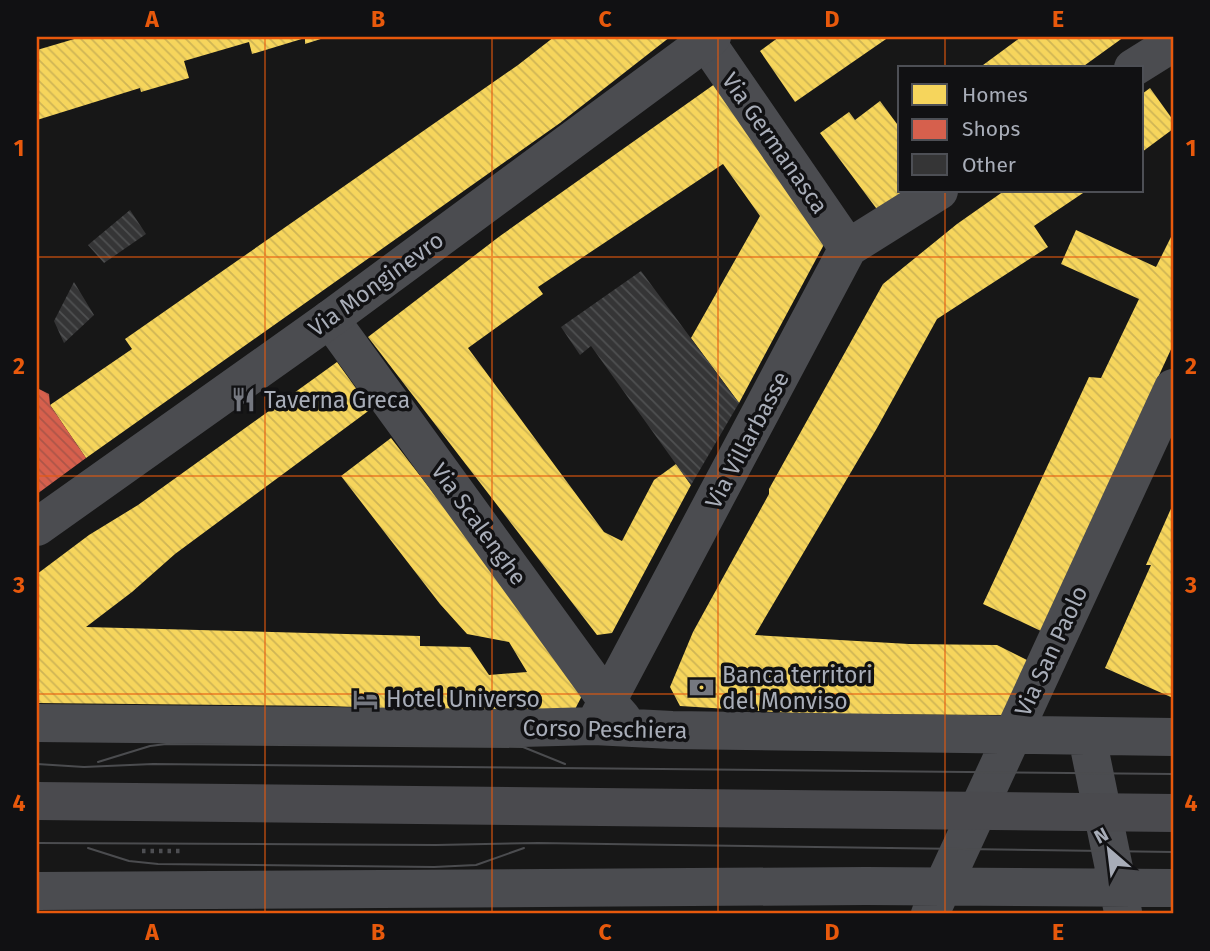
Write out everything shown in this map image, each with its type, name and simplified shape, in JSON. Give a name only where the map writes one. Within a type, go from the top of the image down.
[{"type":"main road","points":[[37,801],[1173,813]]},
{"type":"street","name":"Via Germanasca","points":[[707,38],[849,247]]},
{"type":"street","name":"Via Monginevro","points":[[37,527],[330,319],[707,38]]},
{"type":"street","points":[[1136,66],[1173,43]]},
{"type":"street","points":[[849,247],[937,192]]},
{"type":"street","name":"Via Villarbasse","points":[[611,719],[849,247]]},
{"type":"street","name":"Via Scalenghe","points":[[330,319],[611,719]]},
{"type":"street","name":"Via San Paolo","points":[[936,900],[1173,388]]},
{"type":"street","name":"Corso Peschiera","points":[[37,723],[521,728],[611,719],[1012,736],[1173,737]]},
{"type":"street","points":[[1087,737],[1120,901]]},
{"type":"street","points":[[37,891],[513,901],[1120,901],[1173,888]]},
{"type":"building: Homes","points":[[81,37],[327,37],[305,44],[305,38],[252,54],[249,42],[184,61],[189,78],[141,92],[140,88],[37,120],[37,50]]},
{"type":"building: Homes","points":[[554,37],[670,37],[560,123],[86,458],[50,405],[132,349],[125,339],[518,65]]},
{"type":"building: Homes","points":[[779,37],[889,37],[795,102],[760,51]]},
{"type":"building: Homes","points":[[1021,37],[1124,37],[1084,66],[982,66]]},
{"type":"building: Homes","points":[[719,81],[828,237],[739,403],[691,338],[760,216],[723,164],[538,287],[543,294],[468,348],[604,532],[622,541],[654,480],[676,464],[691,485],[612,633],[597,635],[368,337],[500,236]]},
{"type":"building: Homes","points":[[1150,88],[1173,120],[1173,129],[1144,151],[1144,92]]},
{"type":"building: Homes","points":[[880,101],[898,125],[898,192],[906,192],[879,212],[820,133],[849,112],[855,120]]},
{"type":"building: Homes","points":[[1003,192],[1085,192],[1034,226],[1048,247],[937,319],[877,428],[755,635],[909,644],[997,645],[1031,662],[1005,715],[808,714],[680,706],[670,687],[693,632],[883,284],[957,224]]},
{"type":"building: Homes","points":[[1076,230],[1156,267],[1173,233],[1173,345],[1041,631],[983,604],[1089,377],[1101,378],[1139,299],[1061,264]]},
{"type":"building: Homes","points":[[337,362],[371,409],[175,554],[132,592],[86,627],[420,636],[420,646],[470,647],[489,675],[527,672],[509,642],[467,634],[440,604],[341,476],[391,438],[585,690],[572,715],[328,706],[37,703],[37,574]]},
{"type":"building: Homes","points":[[1173,504],[1173,698],[1105,668],[1151,565],[1146,565]]},
{"type":"building: Shops","points":[[37,388],[49,394],[50,405],[86,458],[37,494]]},
{"type":"building: Other","points":[[130,210],[146,234],[104,263],[88,245]]},
{"type":"building: Other","points":[[641,271],[739,403],[691,485],[591,346],[580,355],[561,327]]},
{"type":"building: Other","points":[[74,282],[94,315],[64,343],[54,321]]},
{"type":"tram line","points":[[98,762],[150,746],[166,744],[523,747],[565,764]]},
{"type":"tram line","points":[[37,764],[84,767],[153,764],[1173,774]]},
{"type":"tram line","points":[[37,843],[538,843],[1173,852]]},
{"type":"tram line","points":[[88,848],[129,861],[158,864],[434,867],[476,865],[524,848]]},
{"type":"place","name":"Taverna Greca","points":[[244,400]]},
{"type":"place","name":"Banca territori del Monviso","points":[[702,688]]},
{"type":"place","name":"Hotel Universo","points":[[366,699]]}]
